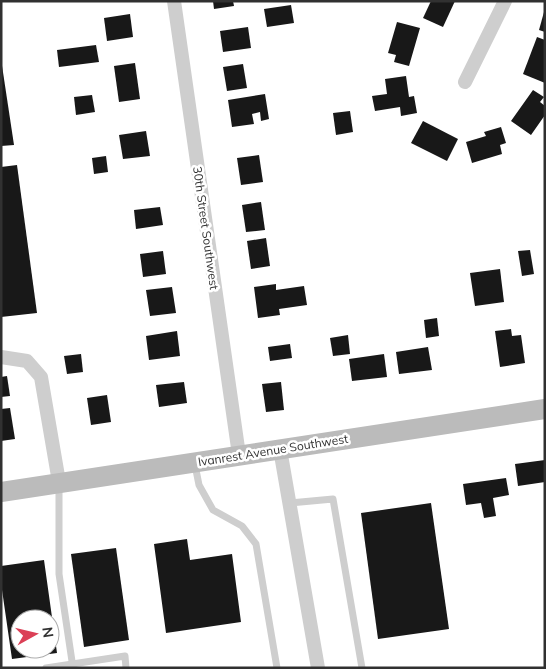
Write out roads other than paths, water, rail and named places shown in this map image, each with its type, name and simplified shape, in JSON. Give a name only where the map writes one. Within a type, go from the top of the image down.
[{"type":"street","name":"30th Street Southwest","points":[[174,1],[239,455]]},
{"type":"street","points":[[465,82],[505,1]]},
{"type":"street","points":[[1,357],[27,361],[41,377],[59,482]]},
{"type":"street","name":"Ivanrest Avenue Southwest","points":[[1,492],[545,409]]},
{"type":"street","points":[[280,449],[318,668]]},
{"type":"lane","points":[[195,462],[199,485],[213,510],[242,526],[256,544],[277,668]]},
{"type":"lane","points":[[59,482],[59,574],[73,666]]},
{"type":"lane","points":[[290,503],[333,499],[362,668]]},
{"type":"lane","points":[[46,668],[73,666],[125,656],[126,668]]}]
